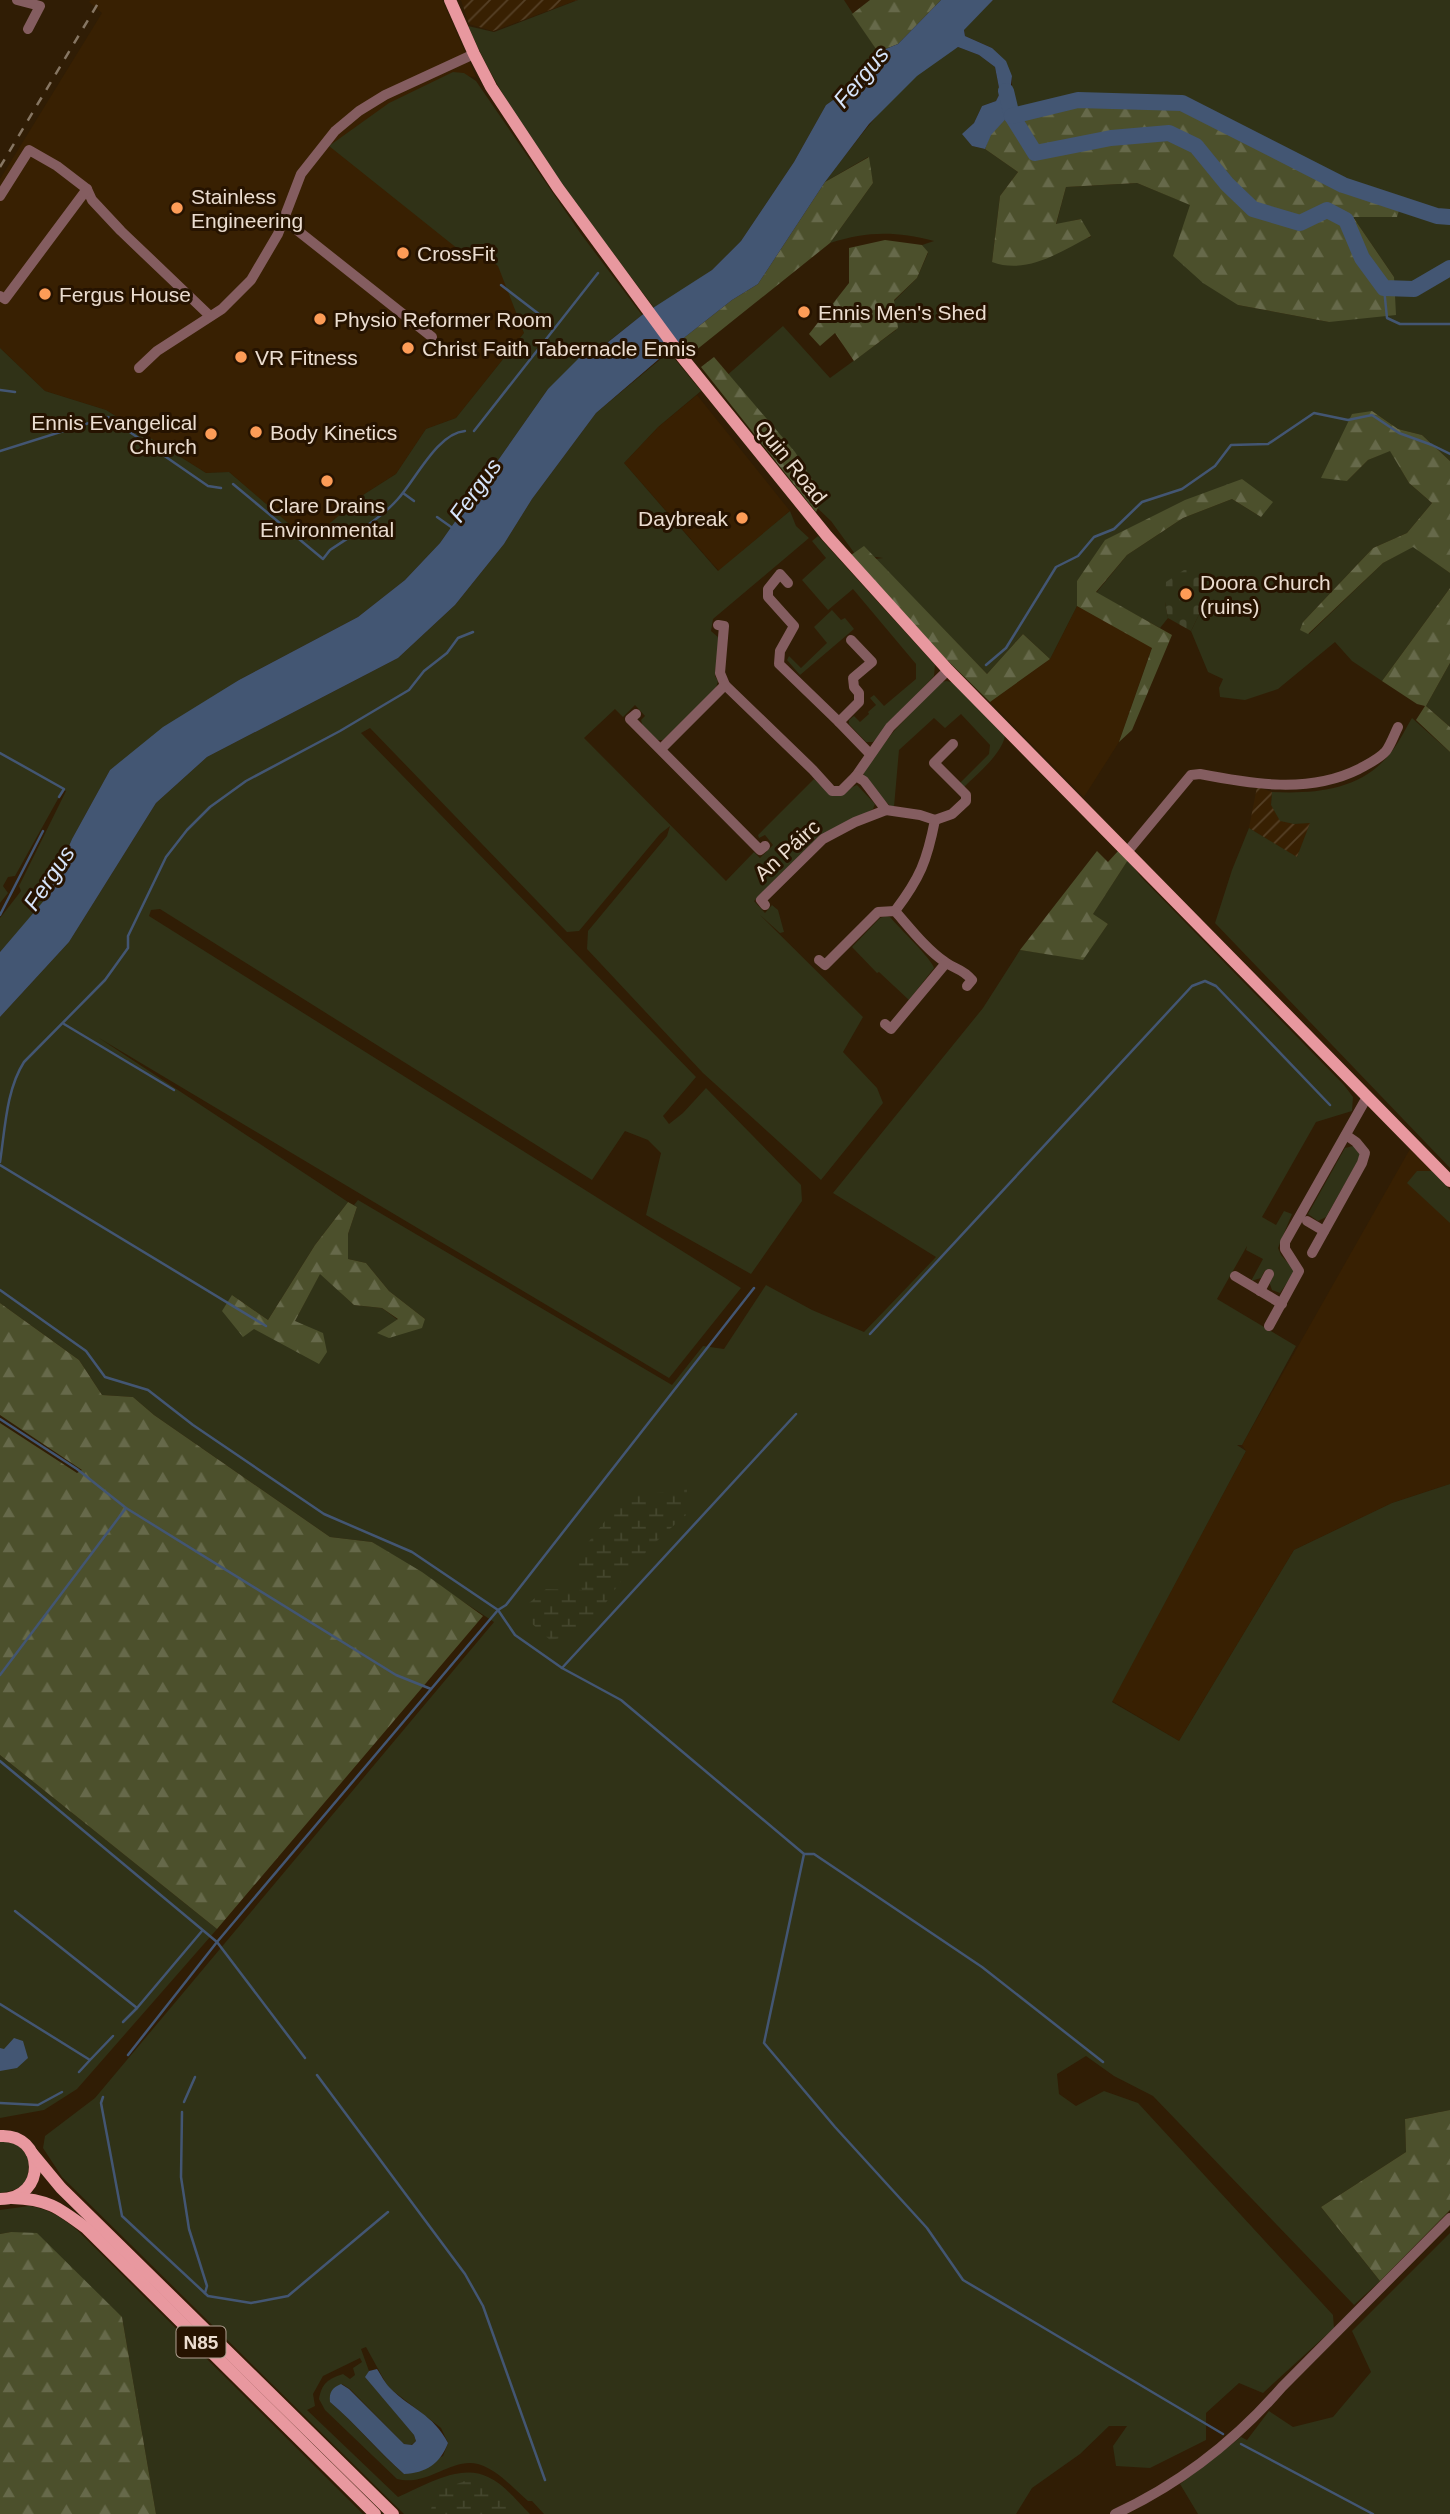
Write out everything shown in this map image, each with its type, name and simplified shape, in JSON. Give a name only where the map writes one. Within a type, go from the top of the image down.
[{"type":"main road","name":"Quin Road","points":[[450,0],[491,87],[551,177],[682,356],[827,536],[948,670],[1450,1181]]},
{"type":"main road","name":"N85","points":[[0,2136],[17,2138],[26,2144],[61,2188],[393,2514]]},
{"type":"main road","name":"N85","points":[[3,2199],[28,2189],[35,2172],[32,2153]]},
{"type":"main road","name":"N85","points":[[3,2199],[35,2199],[60,2208],[86,2228],[374,2514]]},
{"type":"street","points":[[17,0],[40,6],[28,29]]},
{"type":"street","points":[[139,368],[157,351],[222,309],[251,280],[266,257],[301,174],[343,124],[385,95],[474,54]]},
{"type":"street","points":[[0,196],[29,150],[57,166],[87,189],[92,200],[121,230],[210,316]]},
{"type":"street","points":[[0,296],[5,299],[87,189]]},
{"type":"street","points":[[283,219],[432,337]]},
{"type":"street","points":[[788,583],[780,574],[768,589],[768,597],[794,626],[780,651],[779,664],[870,754]]},
{"type":"street","points":[[718,625],[724,626],[720,673],[725,685],[832,791],[841,791],[856,776],[890,727],[948,670]]},
{"type":"street","points":[[839,722],[859,702],[859,693],[854,687],[853,677],[872,662],[851,640]]},
{"type":"street","points":[[661,749],[725,685]]},
{"type":"street","points":[[635,714],[630,719],[760,850],[765,846]]},
{"type":"street","points":[[1127,852],[1191,775],[1200,774],[1261,785],[1322,782],[1353,772],[1379,757],[1386,750],[1398,727]]},
{"type":"street","points":[[856,776],[864,781],[886,810],[935,820],[952,814],[966,801],[966,795],[934,763],[953,744]]},
{"type":"street","name":"An Páirc","points":[[765,905],[761,900],[823,839],[886,810]]},
{"type":"street","points":[[895,911],[917,881],[929,852],[935,820]]},
{"type":"street","points":[[819,960],[825,965],[878,912],[895,911]]},
{"type":"street","points":[[895,911],[913,933],[946,963],[964,970],[972,980],[967,986]]},
{"type":"street","points":[[885,1024],[891,1029],[946,963]]},
{"type":"street","points":[[1269,1326],[1299,1271],[1285,1249],[1285,1242],[1367,1097]]},
{"type":"street","points":[[1312,1253],[1365,1153],[1346,1135]]},
{"type":"street","points":[[1307,1221],[1324,1231]]},
{"type":"street","points":[[1260,1291],[1269,1274]]},
{"type":"street","points":[[1235,1276],[1282,1304]]},
{"type":"street","points":[[1115,2514],[1146,2500],[1218,2452],[1257,2416],[1282,2387],[1450,2218]]},
{"type":"shaded area","points":[[442,0],[476,77],[449,75],[473,248],[499,266],[524,333],[456,418],[426,429],[396,474],[363,495],[309,542],[229,472],[206,473],[106,410],[45,391],[0,348],[0,179],[102,13],[89,2]]},
{"type":"shaded area","points":[[461,0],[577,0],[493,31],[469,24]]},
{"type":"shaded area","points":[[697,395],[790,511],[719,571],[624,463],[658,427]]},
{"type":"shaded area","points":[[1077,606],[1152,647],[1119,742],[1084,797],[990,702],[1050,659]]},
{"type":"shaded area","points":[[1257,787],[1272,792],[1271,805],[1294,824],[1311,822],[1297,858],[1249,828]]},
{"type":"shaded area","points":[[1410,1149],[1432,1171],[1417,1171],[1450,1223],[1450,1484],[1392,1503],[1294,1550],[1179,1741],[1112,1701],[1246,1451],[1242,1445]]},
{"type":"green space","points":[[578,0],[844,0],[878,52],[856,84],[826,105],[794,162],[741,241],[712,270],[655,309],[529,137],[486,64],[468,26],[494,32]]},
{"type":"green space","points":[[870,0],[941,0],[898,44],[878,52],[852,14]]},
{"type":"green space","points":[[993,0],[1450,0],[1450,461],[1422,435],[1398,429],[1372,411],[1347,481],[1368,460],[1390,450],[1409,483],[1432,503],[1407,533],[1373,548],[1303,622],[1309,634],[1383,563],[1413,546],[1450,573],[1450,588],[1382,681],[1352,661],[1335,642],[1278,689],[1245,700],[1220,697],[1219,688],[1223,679],[1208,672],[1191,631],[1205,602],[1165,602],[1168,618],[1160,628],[1096,593],[1127,555],[1183,518],[1232,499],[1261,517],[1242,479],[1077,581],[1077,606],[1050,659],[1023,634],[987,674],[875,559],[883,558],[855,554],[831,521],[809,500],[716,385],[783,326],[830,378],[896,330],[894,301],[917,278],[928,253],[922,245],[934,241],[907,235],[882,234],[857,236],[830,243],[873,183],[868,157],[825,182],[902,89],[938,59],[958,47],[979,55],[995,67],[1000,93],[996,101],[982,106],[974,123],[963,134],[972,146],[985,149],[1018,172],[1000,196],[992,262],[1091,237],[1080,219],[1056,225],[1066,187],[1137,183],[1191,205],[1238,305],[1329,322],[1394,277],[1353,217],[1396,217],[1401,204],[1078,100],[1012,116],[1012,76],[992,48],[965,36],[964,29]]},
{"type":"green space","points":[[453,72],[464,73],[476,81],[581,234],[642,315],[548,389],[440,543],[405,580],[358,617],[239,680],[110,770],[72,839],[48,897],[0,952],[0,918],[21,891],[19,886],[66,791],[63,790],[15,876],[8,877],[3,886],[8,893],[0,903],[0,348],[45,391],[106,410],[206,473],[229,472],[309,541],[363,495],[396,474],[426,429],[456,418],[524,333],[498,266],[473,248],[463,253],[329,146],[389,103]]},
{"type":"green space","points":[[1078,100],[1182,103],[1343,185],[1401,204],[1397,217],[1353,217],[1394,277],[1396,315],[1329,322],[1238,305],[1203,283],[1173,256],[1190,205],[1137,183],[1066,187],[1056,224],[1081,219],[1091,236],[1031,264],[1018,266],[992,262],[1000,196],[1018,172],[985,149],[990,135],[1014,110],[1013,116]]},
{"type":"green space","points":[[869,157],[873,183],[830,243],[690,355],[680,341],[732,300],[758,284],[825,182]]},
{"type":"green space","points":[[885,240],[922,245],[928,252],[917,278],[894,300],[898,328],[854,361],[835,333],[820,346],[809,334],[849,283],[849,248]]},
{"type":"green space","points":[[669,352],[701,391],[658,427],[624,463],[718,571],[790,511],[796,526],[809,538],[713,619],[711,631],[719,638],[716,688],[663,740],[656,740],[643,727],[641,720],[645,716],[635,705],[623,717],[615,709],[584,738],[726,881],[754,852],[760,858],[773,845],[765,835],[759,838],[758,835],[814,779],[832,796],[857,785],[875,804],[873,809],[799,856],[754,901],[765,913],[772,905],[778,910],[784,932],[780,933],[760,915],[863,1017],[843,1052],[877,1088],[883,1103],[821,1180],[703,1073],[587,949],[588,931],[667,836],[670,826],[660,834],[579,931],[567,932],[370,728],[361,733],[696,1077],[663,1116],[669,1124],[706,1088],[801,1185],[802,1201],[751,1274],[646,1215],[661,1153],[648,1140],[625,1131],[592,1180],[160,909],[151,910],[149,916],[741,1288],[669,1378],[99,1038],[348,1202],[315,1245],[268,1320],[232,1295],[254,1329],[295,1321],[320,1273],[354,1305],[382,1308],[398,1320],[378,1333],[425,1319],[389,1291],[366,1263],[348,1259],[348,1234],[357,1207],[354,1205],[358,1200],[672,1385],[703,1346],[724,1349],[766,1285],[812,1310],[864,1332],[936,1257],[833,1193],[983,1008],[1020,950],[1083,959],[1108,924],[1092,915],[1128,860],[1141,877],[1353,1097],[1352,1111],[1316,1122],[1262,1217],[1276,1225],[1284,1211],[1292,1214],[1278,1248],[1295,1271],[1280,1293],[1272,1290],[1265,1270],[1261,1278],[1251,1281],[1263,1259],[1246,1250],[1247,1246],[1217,1299],[1296,1346],[1242,1445],[1237,1445],[1246,1451],[1112,1702],[1179,1741],[1294,1550],[1392,1503],[1450,1484],[1450,2110],[1405,2119],[1406,2152],[1321,2207],[1380,2281],[1354,2305],[1153,2096],[1114,2076],[1086,2056],[1057,2074],[1059,2094],[1076,2106],[1104,2091],[1138,2103],[1333,2315],[1334,2328],[1263,2393],[1239,2383],[1206,2413],[1206,2440],[1150,2468],[1116,2466],[1113,2446],[1127,2426],[1109,2426],[1080,2454],[1032,2488],[1016,2514],[544,2514],[499,2475],[478,2464],[459,2465],[419,2479],[397,2479],[325,2410],[319,2399],[324,2385],[330,2380],[343,2374],[350,2379],[355,2375],[353,2368],[362,2362],[360,2358],[323,2376],[313,2394],[315,2406],[307,2410],[398,2497],[454,2474],[477,2473],[500,2484],[530,2514],[404,2514],[62,2177],[43,2148],[45,2136],[95,2098],[494,1622],[372,1542],[330,1537],[154,1415],[133,1397],[102,1395],[79,1360],[0,1303],[0,1017],[69,942],[156,803],[207,757],[398,658],[455,605],[504,544],[532,499],[596,413]],"holes":[[[366,2347],[388,2387],[441,2428],[448,2443],[443,2456],[404,2474],[330,2402],[342,2384],[404,2444],[411,2445],[416,2441],[414,2435],[366,2377],[369,2371],[361,2349]]]},
{"type":"green space","points":[[714,357],[795,452],[823,497],[816,512],[701,367]]},
{"type":"green space","points":[[1372,411],[1398,429],[1422,435],[1450,461],[1450,573],[1413,547],[1383,563],[1308,634],[1300,630],[1303,622],[1373,548],[1407,533],[1432,503],[1409,483],[1390,451],[1368,460],[1347,481],[1321,478],[1352,414]]},
{"type":"green space","points":[[1242,479],[1273,502],[1261,517],[1232,499],[1183,518],[1127,555],[1096,592],[1172,635],[1132,730],[1119,742],[1152,648],[1077,606],[1077,581],[1105,540],[1185,500]]},
{"type":"green space","points":[[818,536],[935,665],[934,676],[873,742],[866,742],[849,724],[849,720],[854,716],[860,722],[869,714],[876,705],[870,698],[874,695],[884,706],[916,679],[916,664],[853,589],[828,610],[802,580],[826,558],[812,541]]},
{"type":"green space","points":[[864,546],[987,674],[1023,634],[1050,659],[990,702],[933,646],[851,555]]},
{"type":"green space","points":[[1184,570],[1198,571],[1206,577],[1205,602],[1191,631],[1168,618],[1165,602],[1166,582]]},
{"type":"green space","points":[[1450,588],[1450,663],[1426,706],[1450,727],[1450,752],[1416,720],[1425,706],[1417,704],[1382,681]]},
{"type":"green space","points":[[832,610],[841,620],[845,618],[854,629],[800,675],[787,660],[789,656],[801,668],[827,643],[814,627]]},
{"type":"green space","points":[[1450,663],[1450,727],[1426,706]]},
{"type":"green space","points":[[940,682],[954,683],[1005,736],[1003,743],[964,787],[960,783],[989,754],[990,745],[961,714],[945,728],[934,718],[899,750],[894,807],[891,807],[865,780],[863,771],[894,731]]},
{"type":"green space","points":[[1412,718],[1450,752],[1450,1168],[1215,923],[1249,828],[1297,857],[1310,823],[1280,821],[1271,805],[1272,792],[1306,792],[1353,782],[1380,764],[1392,751]]},
{"type":"green space","points":[[1119,850],[1128,860],[1093,914],[1108,924],[1083,960],[1020,950],[1097,851],[1108,862]]},
{"type":"green space","points":[[886,916],[915,943],[934,968],[909,1000],[852,947],[880,918]]},
{"type":"green space","points":[[1353,1146],[1359,1150],[1360,1157],[1326,1217],[1318,1221],[1308,1214],[1345,1148]]},
{"type":"green space","points":[[1417,1171],[1432,1171],[1450,1190],[1450,1223],[1407,1183]]},
{"type":"green space","points":[[348,1202],[357,1207],[348,1234],[348,1259],[366,1263],[389,1291],[425,1319],[422,1328],[389,1338],[377,1333],[398,1319],[382,1308],[354,1305],[320,1274],[295,1321],[323,1333],[327,1352],[319,1364],[254,1329],[243,1337],[222,1311],[232,1295],[268,1320],[315,1245]]},
{"type":"green space","points":[[0,1303],[79,1360],[102,1395],[133,1397],[154,1415],[330,1537],[372,1542],[422,1572],[483,1616],[217,1929],[0,1755],[0,1423],[77,1473],[82,1470],[0,1415]]},
{"type":"green space","points":[[687,1489],[686,1515],[639,1560],[587,1625],[565,1637],[550,1640],[529,1621],[529,1603],[546,1589],[582,1590],[575,1559],[624,1497]]},
{"type":"green space","points":[[0,1755],[217,1929],[77,2089],[44,2110],[0,2118]]},
{"type":"green space","points":[[1450,2110],[1450,2210],[1380,2281],[1321,2207],[1406,2152],[1405,2119]]},
{"type":"green space","points":[[0,2141],[15,2142],[29,2157],[27,2179],[21,2187],[0,2193]]},
{"type":"green space","points":[[29,2206],[54,2214],[77,2230],[363,2514],[156,2514],[122,2317],[11,2232],[0,2234],[0,2210]]},
{"type":"green space","points":[[37,2233],[122,2317],[156,2514],[0,2514],[0,2234]]},
{"type":"green space","points":[[1450,2233],[1450,2514],[1198,2514],[1180,2484],[1241,2437],[1247,2440],[1269,2411],[1293,2427],[1333,2417],[1371,2372],[1352,2331]]},
{"type":"green space","points":[[473,2478],[507,2504],[512,2514],[430,2514],[435,2492]]},
{"type":"water","name":"Fergus","points":[[941,0],[993,0],[964,30],[965,36],[992,48],[1006,61],[1012,76],[1010,93],[1014,110],[991,135],[985,149],[972,146],[962,134],[974,123],[982,106],[996,101],[1000,93],[995,67],[979,55],[958,47],[917,76],[869,124],[825,182],[758,284],[732,300],[680,341],[596,413],[532,499],[504,544],[455,605],[398,658],[207,757],[156,803],[69,942],[0,1017],[0,952],[47,897],[72,839],[110,770],[163,727],[239,680],[358,617],[405,580],[440,543],[548,389],[579,358],[592,355],[642,315],[712,270],[741,241],[794,162],[826,105],[856,84],[878,52],[898,44]]},
{"type":"water","points":[[14,2038],[23,2041],[28,2058],[17,2068],[0,2071],[0,2048],[4,2049]]},
{"type":"water","points":[[377,2369],[390,2388],[436,2425],[448,2443],[436,2462],[419,2472],[404,2474],[330,2402],[332,2391],[341,2384],[404,2444],[412,2445],[416,2441],[414,2435],[365,2377],[369,2371]]},
{"type":"waterway","points":[[1006,91],[1012,116],[1035,153],[1111,138],[1169,133],[1196,146],[1227,184],[1253,209],[1300,223],[1327,210],[1346,220],[1362,258],[1384,288],[1414,289],[1450,268]]},
{"type":"waterway","points":[[1012,116],[1078,100],[1182,103],[1343,185],[1437,216],[1450,217]]},
{"type":"waterway","points":[[474,431],[598,273]]},
{"type":"waterway","points":[[501,285],[548,321]]},
{"type":"waterway","points":[[1384,288],[1387,318],[1400,324],[1450,324]]},
{"type":"waterway","points":[[0,390],[15,392]]},
{"type":"waterway","points":[[986,665],[1006,648],[1056,567],[1078,556],[1094,537],[1114,529],[1142,502],[1182,489],[1215,466],[1231,445],[1268,444],[1314,413],[1348,420],[1372,415],[1399,433],[1450,454]]},
{"type":"waterway","points":[[0,451],[108,417],[208,486],[221,488]]},
{"type":"waterway","points":[[233,484],[323,559],[330,550],[390,507],[445,440],[465,431]]},
{"type":"waterway","points":[[403,493],[414,501]]},
{"type":"waterway","name":"Fergus","points":[[437,517],[454,529]]},
{"type":"waterway","points":[[0,1162],[13,1085],[24,1062],[105,980],[128,948],[128,936],[166,857],[187,830],[210,807],[246,781],[340,731],[409,690],[424,671],[447,653],[458,638],[473,632]]},
{"type":"waterway","points":[[0,753],[64,789],[59,797]]},
{"type":"waterway","name":"Fergus","points":[[0,915],[43,831]]},
{"type":"waterway","points":[[870,1334],[1192,986],[1205,981],[1216,986],[1330,1105]]},
{"type":"waterway","points":[[64,1024],[174,1090]]},
{"type":"waterway","points":[[0,1165],[266,1326]]},
{"type":"waterway","points":[[128,2055],[217,1942],[498,1610],[506,1605],[754,1288]]},
{"type":"waterway","points":[[0,1290],[86,1351],[105,1377],[148,1390],[193,1425],[324,1514],[412,1552],[498,1610],[515,1635],[562,1668],[621,1700],[804,1854],[814,1854],[982,1967],[1103,2062]]},
{"type":"waterway","points":[[562,1668],[796,1414]]},
{"type":"waterway","points":[[0,1419],[77,1469],[126,1508],[396,1675],[431,1689]]},
{"type":"waterway","points":[[0,1675],[126,1508]]},
{"type":"waterway","points":[[0,1761],[217,1942],[305,2058]]},
{"type":"waterway","points":[[804,1854],[764,2043],[835,2127],[927,2228],[963,2280],[1223,2434]]},
{"type":"waterway","points":[[15,1911],[137,2008],[123,2022]]},
{"type":"waterway","points":[[137,2008],[202,1931]]},
{"type":"waterway","points":[[0,2004],[90,2060],[79,2072]]},
{"type":"waterway","points":[[91,2059],[113,2036]]},
{"type":"waterway","points":[[317,2075],[465,2274],[483,2306],[545,2480]]},
{"type":"waterway","points":[[184,2102],[195,2077]]},
{"type":"waterway","points":[[0,2103],[38,2105],[62,2092]]},
{"type":"waterway","points":[[103,2097],[101,2103],[122,2216],[208,2296],[251,2303],[288,2296],[388,2212]]},
{"type":"waterway","points":[[182,2112],[181,2177],[189,2229],[207,2286],[205,2293]]},
{"type":"waterway","points":[[1241,2444],[1373,2514]]},
{"type":"railway","points":[[0,167],[100,0]]},
{"type":"place","name":"Stainless Engineering","points":[[177,208]]},
{"type":"place","name":"CrossFit","points":[[403,253]]},
{"type":"place","name":"Fergus House","points":[[45,294]]},
{"type":"place","name":"Ennis Men's Shed","points":[[804,312]]},
{"type":"place","name":"Physio Reformer Room","points":[[320,319]]},
{"type":"place","name":"Christ Faith Tabernacle Ennis","points":[[408,348]]},
{"type":"place","name":"VR Fitness","points":[[241,357]]},
{"type":"place","name":"Body Kinetics","points":[[256,432]]},
{"type":"place","name":"Ennis Evangelical Church","points":[[211,434]]},
{"type":"place","name":"Clare Drains Environmental","points":[[327,481]]},
{"type":"place","name":"Daybreak","points":[[742,518]]},
{"type":"place","name":"Doora Church (ruins)","points":[[1186,594]]}]
